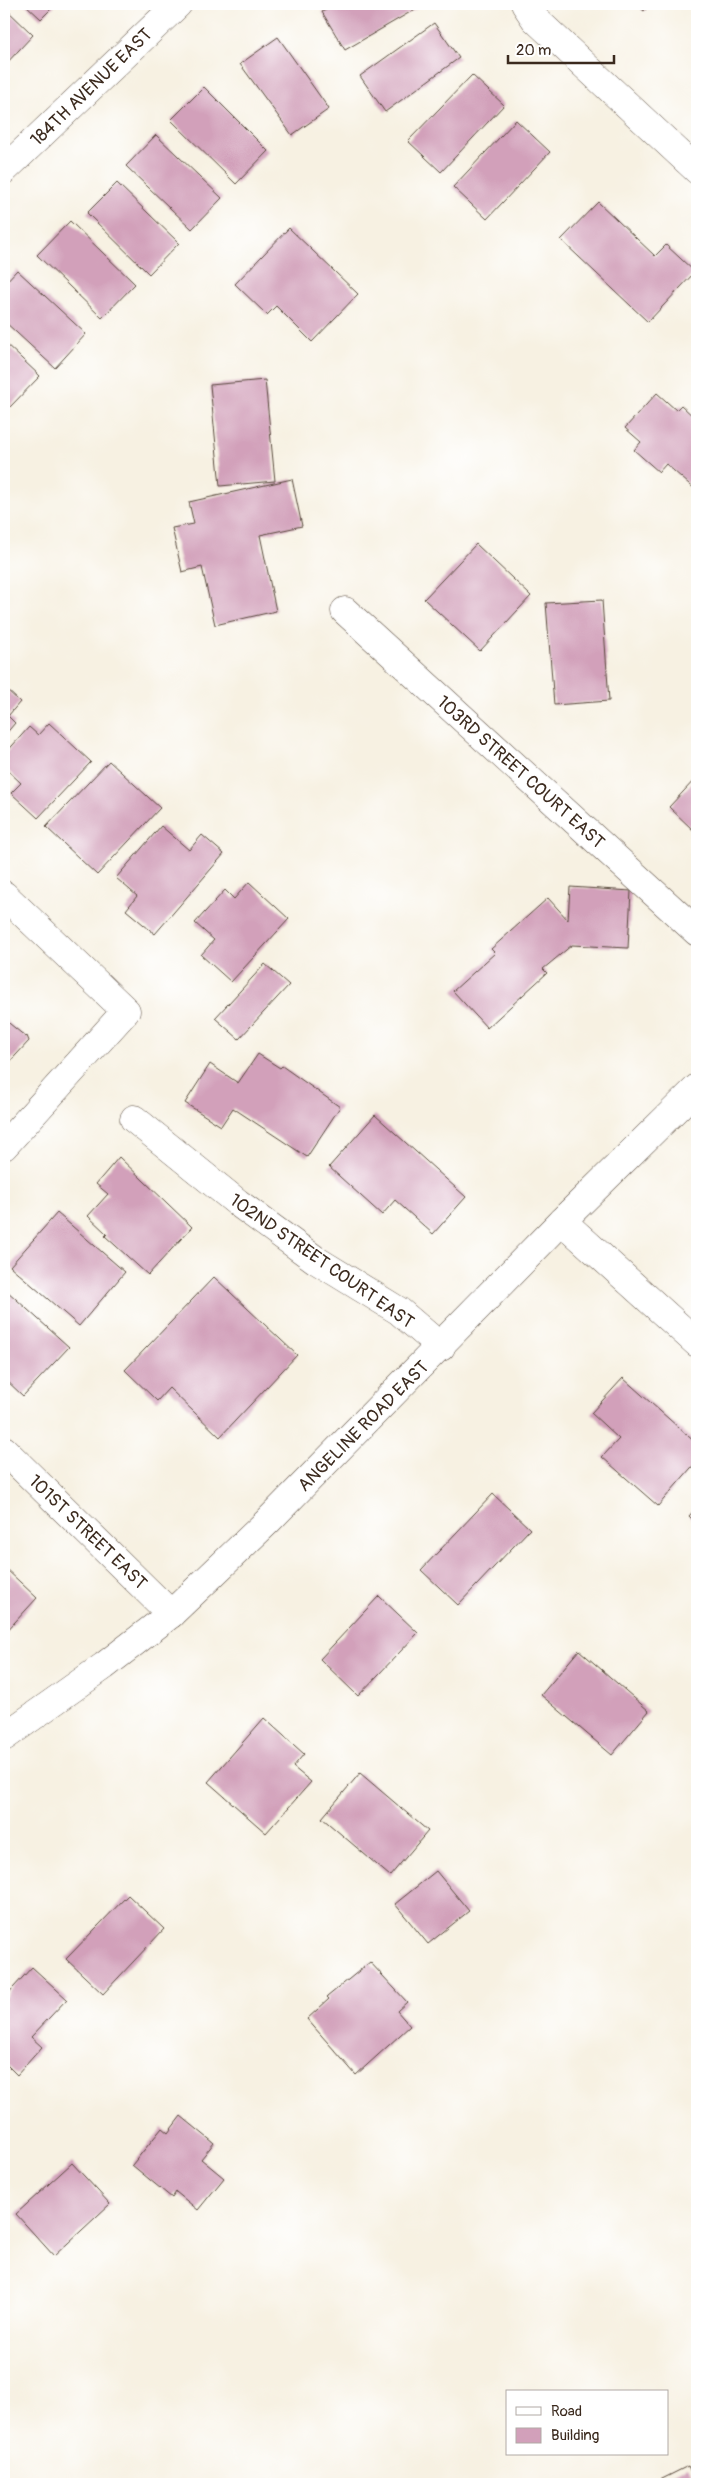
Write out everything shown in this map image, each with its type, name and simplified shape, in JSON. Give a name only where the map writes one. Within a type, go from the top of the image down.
[{"type":"street","name":"184TH AVENUE EAST","points":[[4,170],[178,4]]},
{"type":"street","points":[[525,4],[536,19],[697,170]]},
{"type":"street","name":"103RD STREET COURT EAST","points":[[345,611],[697,932]]},
{"type":"street","points":[[4,895],[126,1011],[4,1146]]},
{"type":"street","name":"ANGELINE ROAD EAST","points":[[4,1737],[104,1666],[171,1614],[267,1522],[441,1347],[562,1221],[697,1088]]},
{"type":"street","name":"102ND STREET COURT EAST","points":[[134,1119],[238,1203],[316,1260],[399,1311],[441,1347]]},
{"type":"street","points":[[562,1221],[697,1343]]},
{"type":"street","name":"101ST STREET EAST","points":[[4,1450],[171,1614]]},
{"type":"building","points":[[25,4],[56,4],[41,19]]},
{"type":"building","points":[[337,4],[418,4],[419,7],[345,50],[322,12]]},
{"type":"building","points":[[636,4],[651,4],[644,11]]},
{"type":"building","points":[[4,7],[33,35],[4,66]]},
{"type":"building","points":[[434,23],[459,58],[385,112],[360,76]]},
{"type":"building","points":[[278,37],[329,109],[292,135],[240,64]]},
{"type":"building","points":[[472,75],[504,105],[441,172],[408,141]]},
{"type":"building","points":[[204,87],[268,151],[236,184],[171,120]]},
{"type":"building","points":[[516,120],[550,152],[487,219],[453,187]]},
{"type":"building","points":[[156,135],[222,198],[192,229],[126,166]]},
{"type":"building","points":[[117,183],[179,243],[149,274],[87,213]]},
{"type":"building","points":[[598,202],[655,256],[666,245],[695,272],[648,322],[561,240]]},
{"type":"building","points":[[70,221],[135,284],[102,318],[37,255]]},
{"type":"building","points":[[289,228],[358,294],[312,342],[276,306],[267,315],[235,284]]},
{"type":"building","points":[[17,270],[86,334],[55,368],[4,321],[4,284]]},
{"type":"building","points":[[4,342],[40,376],[9,408],[4,403]]},
{"type":"building","points":[[265,380],[275,481],[220,486],[210,385]]},
{"type":"building","points":[[657,393],[676,410],[681,405],[697,420],[697,491],[666,464],[659,472],[634,450],[641,442],[625,428]]},
{"type":"building","points":[[292,479],[302,526],[260,535],[276,611],[215,625],[202,567],[182,572],[172,528],[194,524],[189,502]]},
{"type":"building","points":[[476,544],[531,596],[480,651],[424,599]]},
{"type":"building","points":[[602,600],[609,701],[554,705],[546,603]]},
{"type":"building","points":[[4,687],[20,702],[8,716],[15,723],[4,736]]},
{"type":"building","points":[[49,723],[91,762],[38,818],[11,793],[21,783],[4,767],[4,755],[29,727],[38,735]]},
{"type":"building","points":[[109,761],[160,808],[97,875],[46,827]]},
{"type":"building","points":[[697,777],[697,828],[694,831],[669,807]]},
{"type":"building","points":[[161,826],[189,850],[202,835],[224,854],[155,934],[126,910],[137,896],[116,878]]},
{"type":"building","points":[[249,882],[289,919],[231,982],[201,955],[214,940],[195,923],[225,890],[234,899]]},
{"type":"building","points":[[570,887],[631,891],[628,948],[572,945],[543,969],[547,973],[487,1028],[453,991],[495,953],[491,949],[548,898],[568,920]]},
{"type":"building","points":[[265,964],[289,985],[239,1039],[215,1018]]},
{"type":"building","points":[[4,1019],[27,1036],[29,1041],[4,1068]]},
{"type":"building","points":[[258,1054],[280,1068],[282,1066],[340,1107],[307,1157],[233,1108],[221,1126],[185,1103],[210,1064],[238,1083]]},
{"type":"building","points":[[375,1115],[466,1197],[433,1234],[395,1200],[382,1215],[329,1167]]},
{"type":"building","points":[[119,1157],[192,1227],[148,1275],[105,1236],[107,1234],[88,1216],[108,1194],[96,1184]]},
{"type":"building","points":[[57,1213],[125,1272],[79,1326],[10,1266]]},
{"type":"building","points":[[214,1277],[297,1355],[220,1437],[169,1388],[157,1401],[125,1370]]},
{"type":"building","points":[[6,1290],[69,1347],[23,1396],[4,1378],[4,1292]]},
{"type":"building","points":[[623,1378],[697,1444],[697,1461],[658,1506],[602,1457],[619,1439],[591,1413]]},
{"type":"building","points":[[493,1494],[530,1529],[458,1605],[421,1570]]},
{"type":"building","points":[[697,1507],[697,1524],[689,1516]]},
{"type":"building","points":[[4,1567],[37,1598],[4,1634]]},
{"type":"building","points":[[379,1596],[418,1633],[358,1696],[320,1659]]},
{"type":"building","points":[[579,1650],[649,1711],[612,1755],[541,1695]]},
{"type":"building","points":[[264,1718],[304,1754],[293,1767],[311,1782],[266,1833],[208,1782]]},
{"type":"building","points":[[360,1773],[428,1831],[390,1876],[322,1818]]},
{"type":"building","points":[[436,1871],[469,1911],[428,1944],[395,1904]]},
{"type":"building","points":[[128,1895],[164,1929],[103,1994],[66,1959]]},
{"type":"building","points":[[370,1962],[407,2002],[397,2011],[410,2026],[356,2075],[307,2019],[329,1999],[327,1997]]},
{"type":"building","points":[[32,1967],[67,1999],[31,2037],[42,2047],[17,2075],[4,2062],[4,1998]]},
{"type":"building","points":[[181,2116],[214,2143],[201,2159],[224,2178],[198,2210],[176,2192],[172,2198],[132,2165],[162,2128],[168,2133]]},
{"type":"building","points":[[72,2163],[110,2204],[54,2256],[16,2214]]},
{"type":"building","points":[[688,2466],[697,2484],[652,2484]]}]
